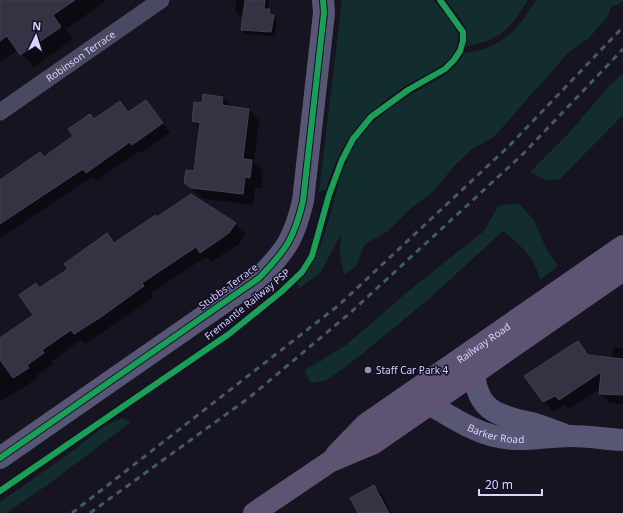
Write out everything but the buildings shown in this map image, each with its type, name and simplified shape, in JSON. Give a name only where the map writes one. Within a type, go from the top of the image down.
[{"type":"main road","name":"Railway Road","points":[[331,461],[366,424],[623,246]]},
{"type":"main road","name":"Railway Road","points":[[254,513],[331,461],[374,443],[474,372],[623,270]]},
{"type":"street","name":"Robinson Terrace","points":[[0,112],[162,0]]},
{"type":"street","name":"Stubbs Terrace","points":[[0,458],[259,278],[284,252],[297,227],[303,201],[325,4]]},
{"type":"street","name":"Barker Road","points":[[474,372],[478,395],[491,410],[498,415],[529,422],[570,436]]},
{"type":"street","name":"Barker Road","points":[[428,404],[449,414],[465,426],[494,436],[528,440],[570,436],[623,440]]},
{"type":"green space","points":[[342,0],[434,0],[452,23],[458,37],[454,53],[447,62],[404,87],[364,119],[354,131],[338,157],[326,190],[319,192]]},
{"type":"green space","points":[[446,0],[528,0],[510,26],[503,32],[487,41],[465,46],[467,33],[465,27],[459,16]]},
{"type":"green space","points":[[536,0],[623,0],[623,2],[611,7],[608,16],[589,38],[568,53],[494,137],[472,149],[454,166],[435,190],[409,210],[387,232],[365,244],[356,266],[344,275],[340,256],[341,234],[321,272],[300,288],[297,284],[309,269],[318,252],[325,233],[348,157],[363,133],[396,104],[448,73],[460,61],[464,53],[477,51],[488,47],[507,37],[522,21]]},
{"type":"green space","points":[[623,74],[623,115],[560,179],[548,181],[530,172],[569,133],[609,86]]},
{"type":"green space","points":[[518,203],[534,220],[546,248],[558,266],[540,280],[531,258],[503,231],[430,298],[356,359],[327,380],[310,383],[305,370],[346,345],[405,294],[484,231],[498,206]]},
{"type":"green space","points":[[123,418],[131,422],[46,486],[6,513],[0,513],[0,502],[74,450],[102,428]]},
{"type":"railway","points":[[72,513],[339,305],[509,146],[623,27]]},
{"type":"railway","points":[[90,513],[250,397],[350,313],[523,154],[623,49]]},
{"type":"cycle path","name":"Fremantle Railway PSP","points":[[0,458],[259,278],[276,260],[288,243],[300,214],[303,201],[324,13],[323,0]]},
{"type":"cycle path","name":"Fremantle Railway PSP","points":[[0,491],[229,334],[281,292],[302,272],[312,256],[329,195],[342,160],[353,139],[371,117],[408,90],[445,69],[460,51],[463,41],[463,32],[440,0]]},
{"type":"place","name":"Staff Car Park 4","points":[[368,370]]}]
